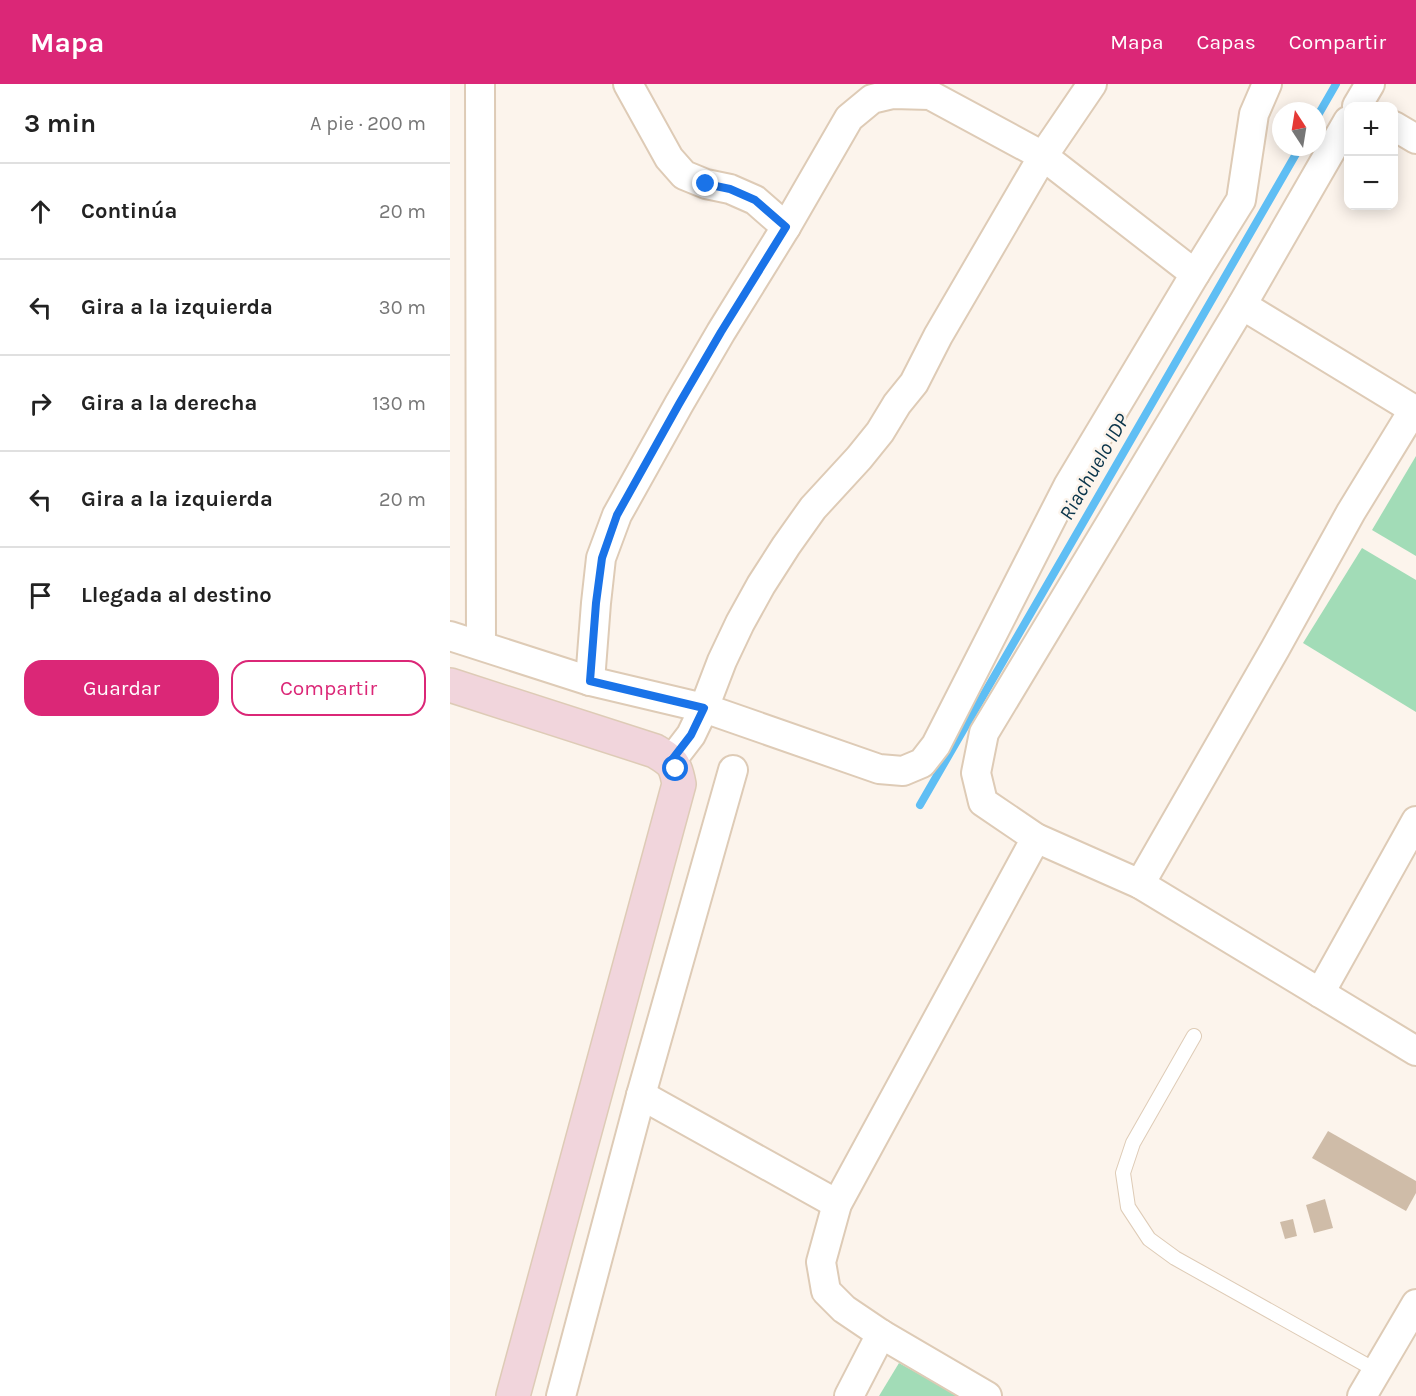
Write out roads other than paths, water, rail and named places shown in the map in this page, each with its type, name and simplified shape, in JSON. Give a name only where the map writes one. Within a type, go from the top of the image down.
[{"type":"main road","points":[[450,685],[655,751],[671,761],[676,769],[679,784],[513,1396]]},
{"type":"street","points":[[480,84],[481,645]]},
{"type":"street","points":[[628,84],[669,158],[684,175],[706,184],[730,189],[755,200],[786,227]]},
{"type":"street","points":[[671,761],[691,735],[722,661],[760,585],[813,508],[859,458],[914,383],[938,336],[1043,156],[1092,84]]},
{"type":"street","points":[[450,636],[590,681],[704,708],[879,769],[903,771],[922,763],[936,745],[1068,486],[1241,200],[1254,114],[1265,84]]},
{"type":"street","points":[[590,681],[602,558],[617,515],[703,363],[849,118],[872,99],[893,94],[930,95],[1043,156],[1195,274]]},
{"type":"street","points":[[1398,128],[1416,139]]},
{"type":"street","points":[[1344,131],[984,733],[976,773],[983,802],[1036,838],[1140,884],[1416,1051]]},
{"type":"street","points":[[1140,884],[1351,512],[1415,410],[1242,304]]},
{"type":"street","points":[[561,1396],[641,1095],[733,770]]},
{"type":"street","points":[[1320,993],[1416,821]]},
{"type":"street","points":[[987,1396],[881,1334],[844,1309],[826,1291],[821,1262],[837,1204],[1036,838]]},
{"type":"street","points":[[641,1095],[837,1204]]},
{"type":"street","points":[[1362,1396],[1416,1304]]},
{"type":"street","points":[[849,1396],[881,1334]]},
{"type":"lane","points":[[1194,1036],[1133,1143],[1123,1173],[1128,1207],[1149,1239],[1175,1258],[1377,1371]]},
{"type":"waterway","name":"Riachuelo IDP","points":[[1326,102],[1336,84]]},
{"type":"waterway","name":"Riachuelo IDP","points":[[920,805],[1295,156]]}]
